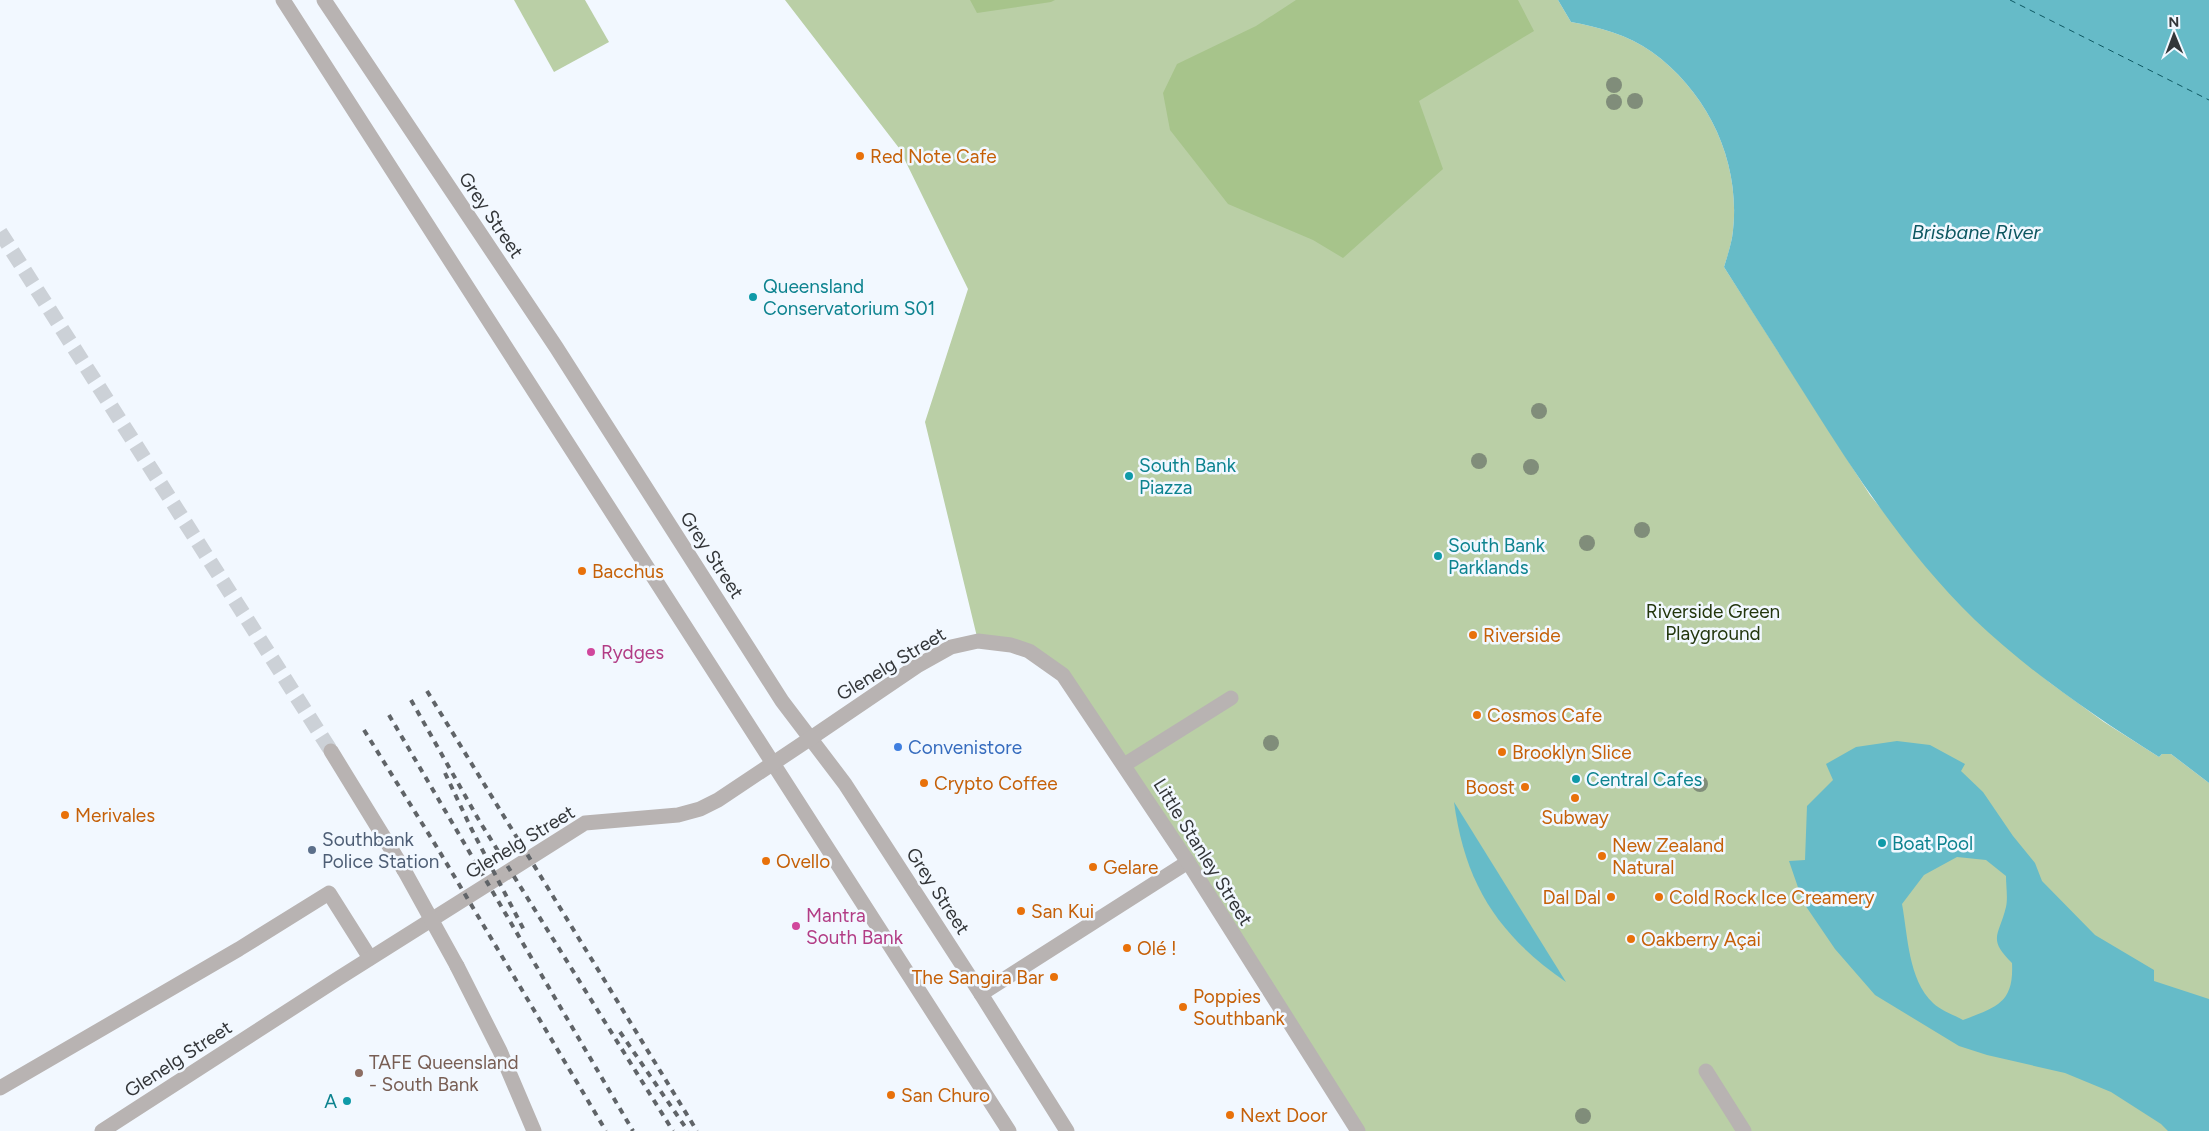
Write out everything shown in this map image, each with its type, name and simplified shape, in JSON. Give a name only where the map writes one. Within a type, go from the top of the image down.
[{"type":"street","points":[[282,0],[1009,1131]]},
{"type":"street","name":"Grey Street","points":[[324,0],[556,347],[782,701],[845,784],[1067,1131]]},
{"type":"street","name":"Glenelg Street","points":[[102,1131],[370,958],[585,823],[678,815],[700,809],[718,800],[917,666],[951,647],[978,641]]},
{"type":"street","name":"Little Stanley Street","points":[[978,641],[1011,645],[1029,651],[1063,675],[1188,862],[1358,1131]]},
{"type":"street","points":[[1124,764],[1230,698]]},
{"type":"street","points":[[331,751],[404,870],[458,966],[500,1051],[534,1131]]},
{"type":"street","points":[[981,994],[1188,862]]},
{"type":"street","points":[[0,1088],[239,949],[329,893],[370,958]]},
{"type":"street","points":[[1706,1071],[1744,1131]]},
{"type":"green space","points":[[514,0],[585,0],[609,42],[554,72]]},
{"type":"green space","name":"South Bank Parklands","points":[[785,0],[1558,0],[1571,22],[1613,32],[1652,52],[1673,69],[1706,110],[1718,134],[1727,159],[1732,184],[1734,211],[1732,238],[1724,267],[1870,495],[1938,579],[1975,619],[2049,682],[2104,722],[2159,757],[2162,754],[2171,754],[2209,783],[2209,1131],[1358,1131],[1047,662],[978,641],[925,422],[968,289],[899,148]]},
{"type":"green space","points":[[970,0],[1055,0],[977,13]]},
{"type":"green space","points":[[1296,0],[1518,0],[1534,31],[1419,101],[1443,169],[1343,258],[1313,240],[1228,204],[1170,130],[1163,93],[1177,64],[1256,26]]},
{"type":"water","name":"Brisbane River","points":[[1558,0],[2209,0],[2209,783],[2171,754],[2162,754],[2159,757],[2111,726],[2018,658],[1951,596],[1907,544],[1848,461],[1724,267],[1732,238],[1734,211],[1732,184],[1727,159],[1718,134],[1706,110],[1673,69],[1652,52],[1613,32],[1571,22]]},
{"type":"water","points":[[1897,741],[1930,745],[1965,764],[1961,771],[1983,792],[2013,836],[2035,863],[2042,881],[2095,935],[2154,970],[2154,981],[2209,999],[2209,1131],[2168,1131],[2161,1124],[2111,1092],[2065,1073],[1987,1055],[1959,1046],[1875,995],[1835,949],[1803,902],[1789,861],[1805,860],[1807,806],[1833,780],[1826,764],[1856,747]],"holes":[[[1957,857],[1986,860],[2006,876],[2007,903],[1998,931],[1997,942],[2004,955],[2012,963],[2012,976],[2010,987],[2001,1002],[1994,1007],[1963,1020],[1936,1006],[1918,982],[1910,956],[1902,904],[1924,875]]]},
{"type":"water","points":[[1454,802],[1566,982],[1521,946],[1489,905],[1476,883],[1467,858],[1459,831]]},
{"type":"ferry route","points":[[2010,0],[2209,100]]},
{"type":"tunnel","points":[[0,232],[331,751]]},
{"type":"railway","points":[[427,691],[697,1131]]},
{"type":"railway","points":[[411,700],[480,822],[673,1131]]},
{"type":"railway","points":[[389,715],[633,1131]]},
{"type":"railway","points":[[364,730],[438,849],[606,1131]]},
{"type":"railway","points":[[445,773],[525,932]]},
{"type":"railway","points":[[620,1032],[688,1131]]},
{"type":"place","name":"Red Note Cafe","points":[[860,156]]},
{"type":"place","name":"Queensland Conservatorium S01","points":[[753,297]]},
{"type":"place","name":"South Bank Piazza","points":[[1129,476]]},
{"type":"place","name":"South Bank Parklands","points":[[1438,556]]},
{"type":"place","name":"Bacchus","points":[[582,571]]},
{"type":"place","name":"Riverside","points":[[1473,635]]},
{"type":"place","name":"Rydges","points":[[591,652]]},
{"type":"place","name":"Cosmos Cafe","points":[[1477,715]]},
{"type":"place","name":"Convenistore","points":[[898,747]]},
{"type":"place","name":"Brooklyn Slice","points":[[1502,752]]},
{"type":"place","name":"Central Cafes","points":[[1576,779]]},
{"type":"place","name":"Crypto Coffee","points":[[924,783]]},
{"type":"place","name":"Boost","points":[[1525,787]]},
{"type":"place","name":"Subway","points":[[1575,798]]},
{"type":"place","name":"Merivales","points":[[65,815]]},
{"type":"place","name":"Boat Pool","points":[[1882,843]]},
{"type":"place","name":"Southbank Police Station","points":[[312,850]]},
{"type":"place","name":"New Zealand Natural","points":[[1602,856]]},
{"type":"place","name":"Ovello","points":[[766,861]]},
{"type":"place","name":"Gelare","points":[[1093,867]]},
{"type":"place","name":"Dal Dal","points":[[1611,897]]},
{"type":"place","name":"Cold Rock Ice Creamery","points":[[1659,897]]},
{"type":"place","name":"San Kui","points":[[1021,911]]},
{"type":"place","name":"Mantra South Bank","points":[[796,926]]},
{"type":"place","name":"Oakberry Açai","points":[[1631,939]]},
{"type":"place","name":"Olé !","points":[[1127,948]]},
{"type":"place","name":"The Sangira Bar","points":[[1054,977]]},
{"type":"place","name":"Poppies Southbank","points":[[1183,1007]]},
{"type":"place","name":"TAFE Queensland - South Bank","points":[[359,1073]]},
{"type":"place","name":"San Churo","points":[[891,1095]]},
{"type":"place","name":"A","points":[[347,1101]]},
{"type":"place","name":"Next Door","points":[[1230,1115]]},
{"type":"park label","name":"Riverside Green Playground","points":[[1713,622]]}]
